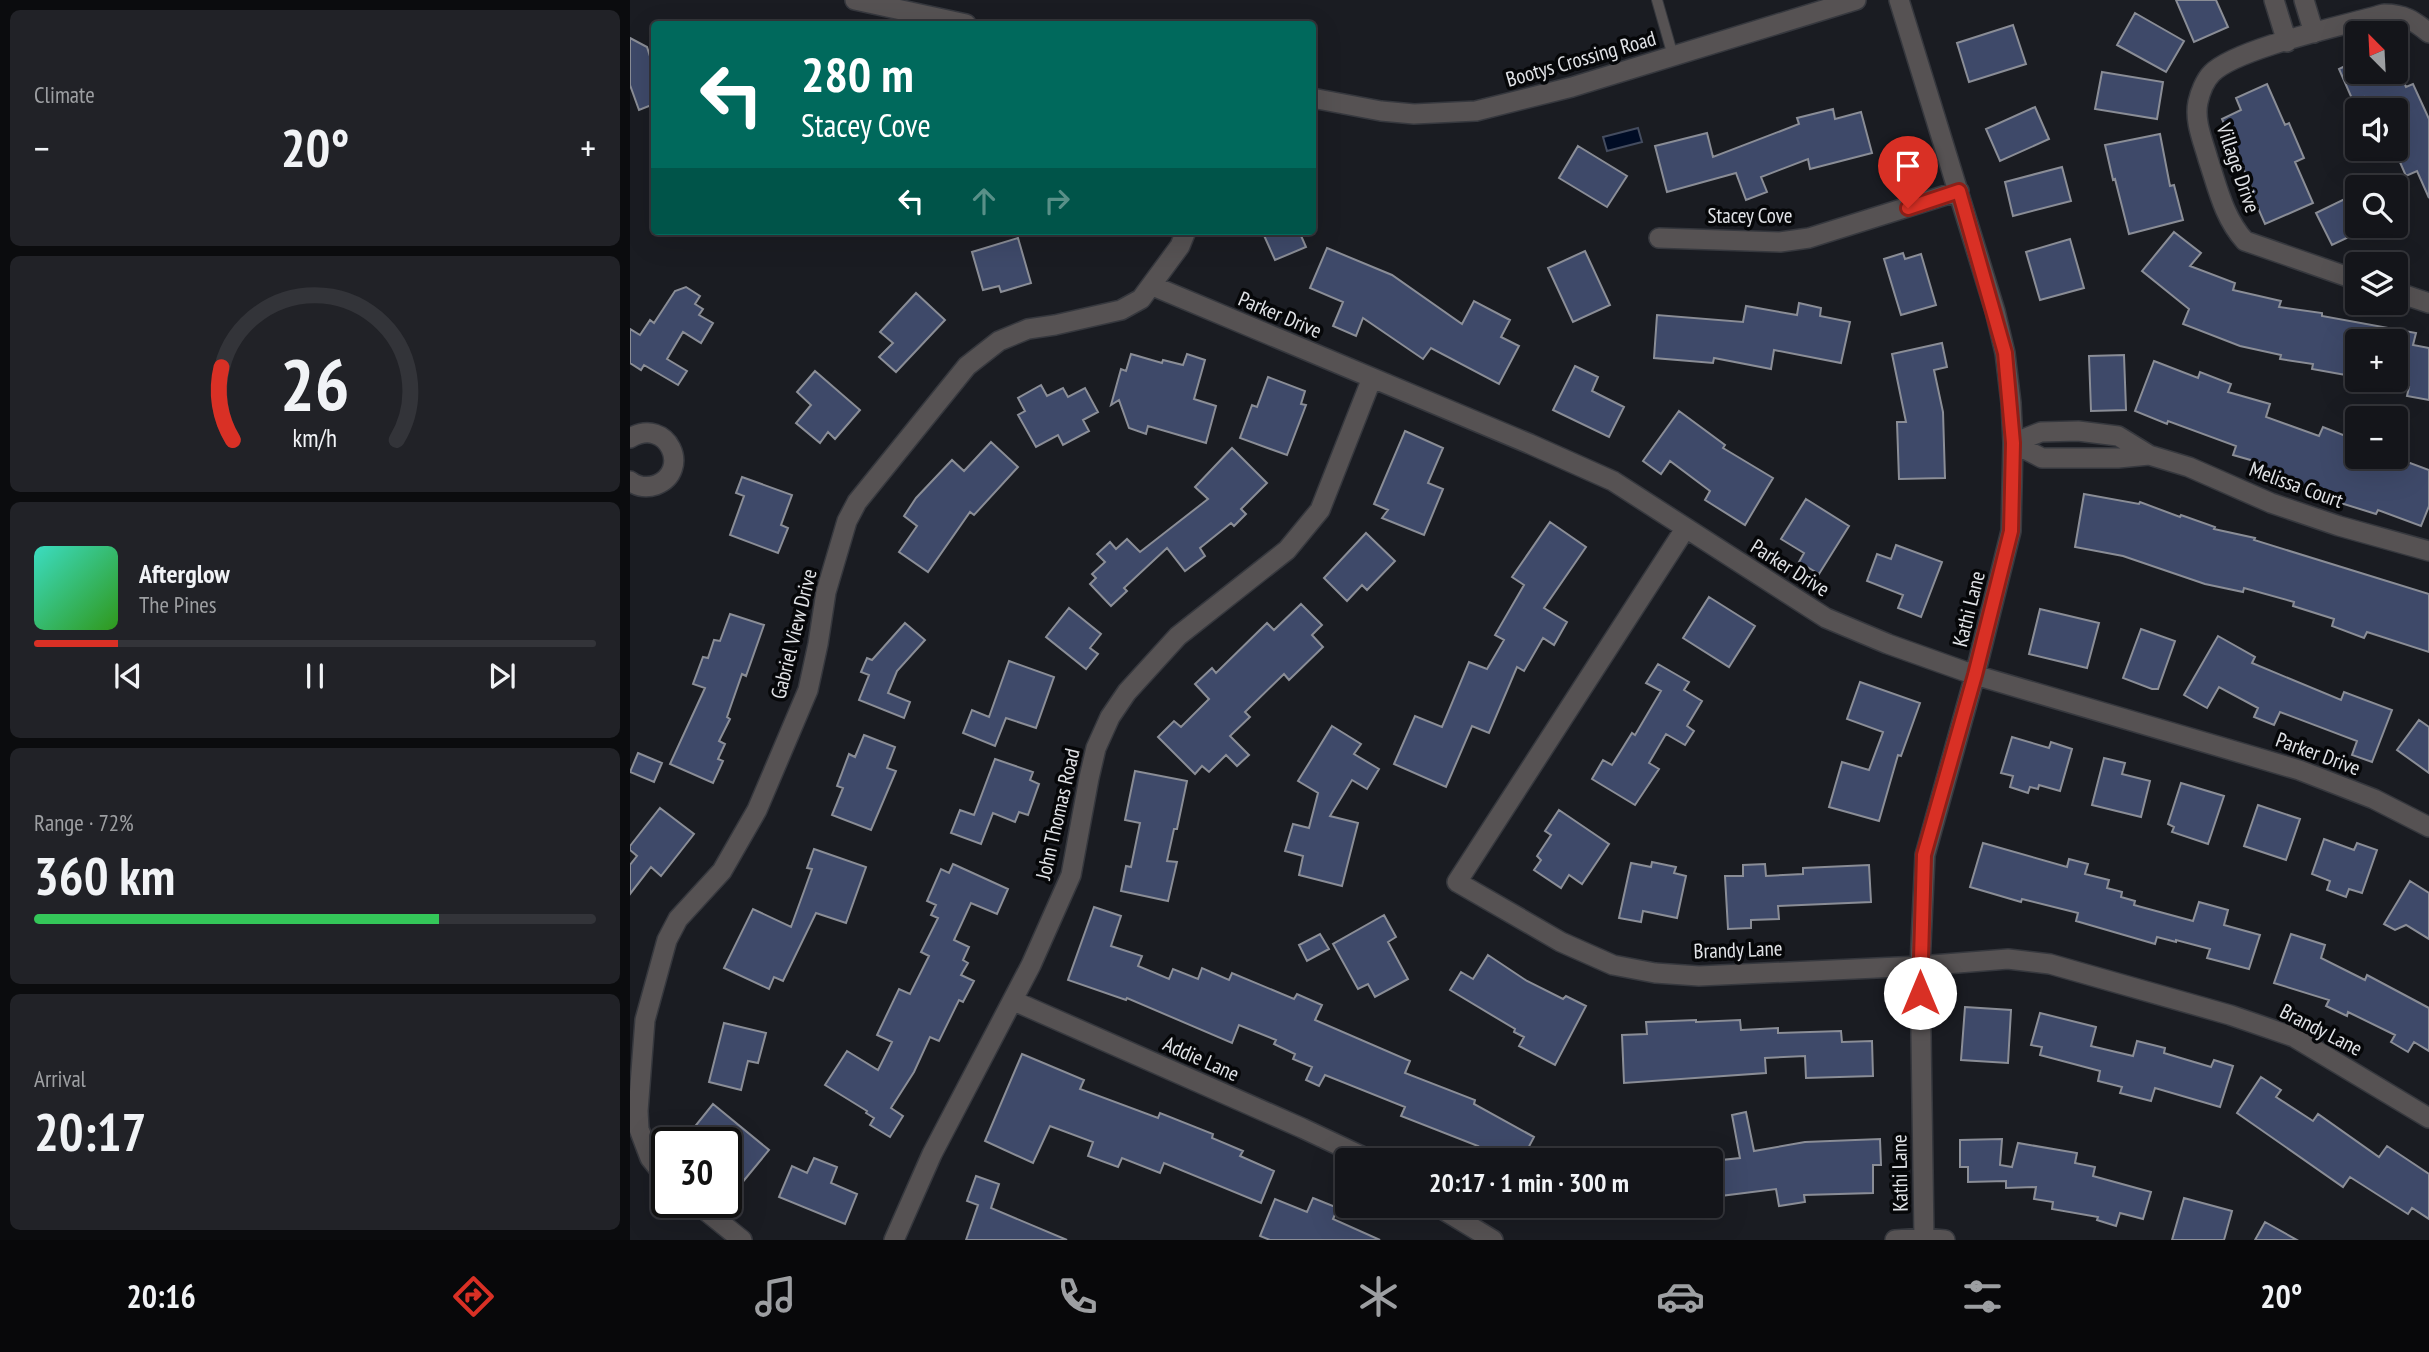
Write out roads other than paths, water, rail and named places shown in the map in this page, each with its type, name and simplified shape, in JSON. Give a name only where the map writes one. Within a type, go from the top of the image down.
[{"type":"street","points":[[855,0],[952,21]]},
{"type":"street","name":"Bootys Crossing Road","points":[[1316,99],[1402,113],[1476,111],[1572,87],[1856,0]]},
{"type":"street","name":"Kathi Lane","points":[[1899,0],[1959,191],[2005,353],[2013,443],[2011,531],[1975,675],[1924,855],[1920,966],[1924,1238]]},
{"type":"street","points":[[2274,0],[2287,42]]},
{"type":"street","points":[[2304,0],[2314,33]]},
{"type":"street","name":"Village Drive","points":[[2345,275],[2245,242],[2234,229],[2225,211],[2198,125],[2197,104],[2203,86],[2211,73],[2253,51],[2384,14],[2399,14],[2411,18],[2429,33]]},
{"type":"street","name":"Stacey Cove","points":[[1659,238],[1780,242],[1809,238],[1959,191]]},
{"type":"street","name":"Gabriel View Drive","points":[[651,1159],[639,1129],[638,1111],[645,1020],[667,940],[678,919],[722,871],[757,810],[808,690],[826,592],[846,521],[857,502],[967,366],[999,341],[1027,329],[1121,310],[1141,299],[1153,286],[1184,235]]},
{"type":"street","name":"Parker Drive","points":[[1153,286],[1613,481],[1826,618],[1888,645],[1975,675],[2299,769],[2374,799],[2429,827]]},
{"type":"street","points":[[2408,296],[2429,303]]},
{"type":"street","name":"John Thomas Road","points":[[894,1240],[932,1154],[1014,1001],[1071,874],[1096,748],[1110,717],[1127,692],[1178,636],[1287,551],[1320,510],[1373,378]]},
{"type":"street","name":"Melissa Court","points":[[2013,443],[2041,432],[2078,431],[2118,436],[2149,455],[2189,467],[2272,503],[2339,526],[2429,551]]},
{"type":"street","points":[[630,438],[645,432],[662,437],[668,443],[674,460],[668,477],[661,482],[643,487],[630,481]]},
{"type":"street","name":"Melissa Court","points":[[2013,443],[2042,458],[2118,458],[2149,455]]},
{"type":"street","name":"Brandy Lane","points":[[1685,529],[1457,882],[1561,942],[1614,965],[1655,973],[1699,976],[1920,966],[2008,959],[2050,964],[2230,1015],[2294,1037],[2429,1118]]},
{"type":"street","name":"Addie Lane","points":[[1014,1001],[1344,1148]]},
{"type":"street","points":[[715,1218],[742,1240]]},
{"type":"street","points":[[1457,1218],[1493,1240]]},
{"type":"street","points":[[1895,1240],[1945,1240]]},
{"type":"lane","points":[[1657,0],[1673,56]]},
{"type":"water","points":[[1638,128],[1642,142],[1607,151],[1603,137]]}]
